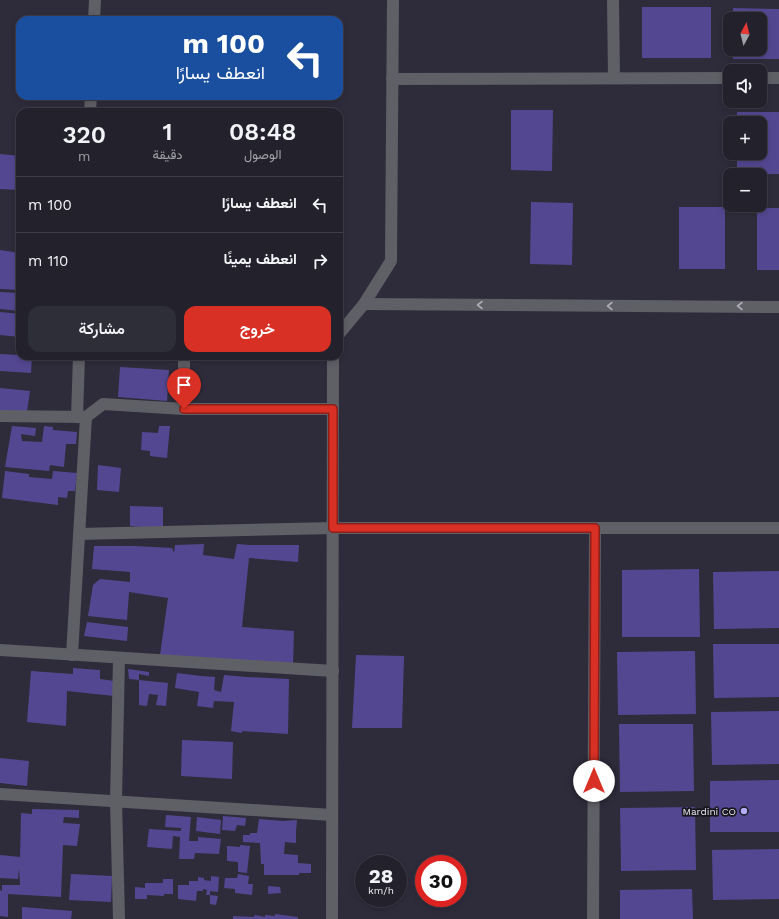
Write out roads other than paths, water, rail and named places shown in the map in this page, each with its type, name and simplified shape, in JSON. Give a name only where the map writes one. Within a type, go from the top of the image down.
[{"type":"street","points":[[94,16],[95,0]]},
{"type":"street","points":[[343,329],[364,304],[391,261],[393,0]]},
{"type":"street","points":[[613,0],[614,78]]},
{"type":"street","points":[[392,79],[723,78]]},
{"type":"street","points":[[767,78],[779,78]]},
{"type":"street","points":[[364,304],[779,307]]},
{"type":"street","points":[[72,654],[79,534],[81,417],[79,360]]},
{"type":"street","points":[[184,360],[184,409]]},
{"type":"street","points":[[332,919],[333,360]]},
{"type":"street","points":[[0,416],[81,417],[103,404],[184,409],[333,409]]},
{"type":"street","points":[[79,534],[333,528],[779,528]]},
{"type":"street","points":[[593,919],[595,528]]},
{"type":"street","points":[[0,650],[333,671]]},
{"type":"street","points":[[119,658],[116,801],[119,919]]},
{"type":"street","points":[[0,794],[332,815]]},
{"type":"place","name":"Mardini CO","points":[[744,811]]}]
